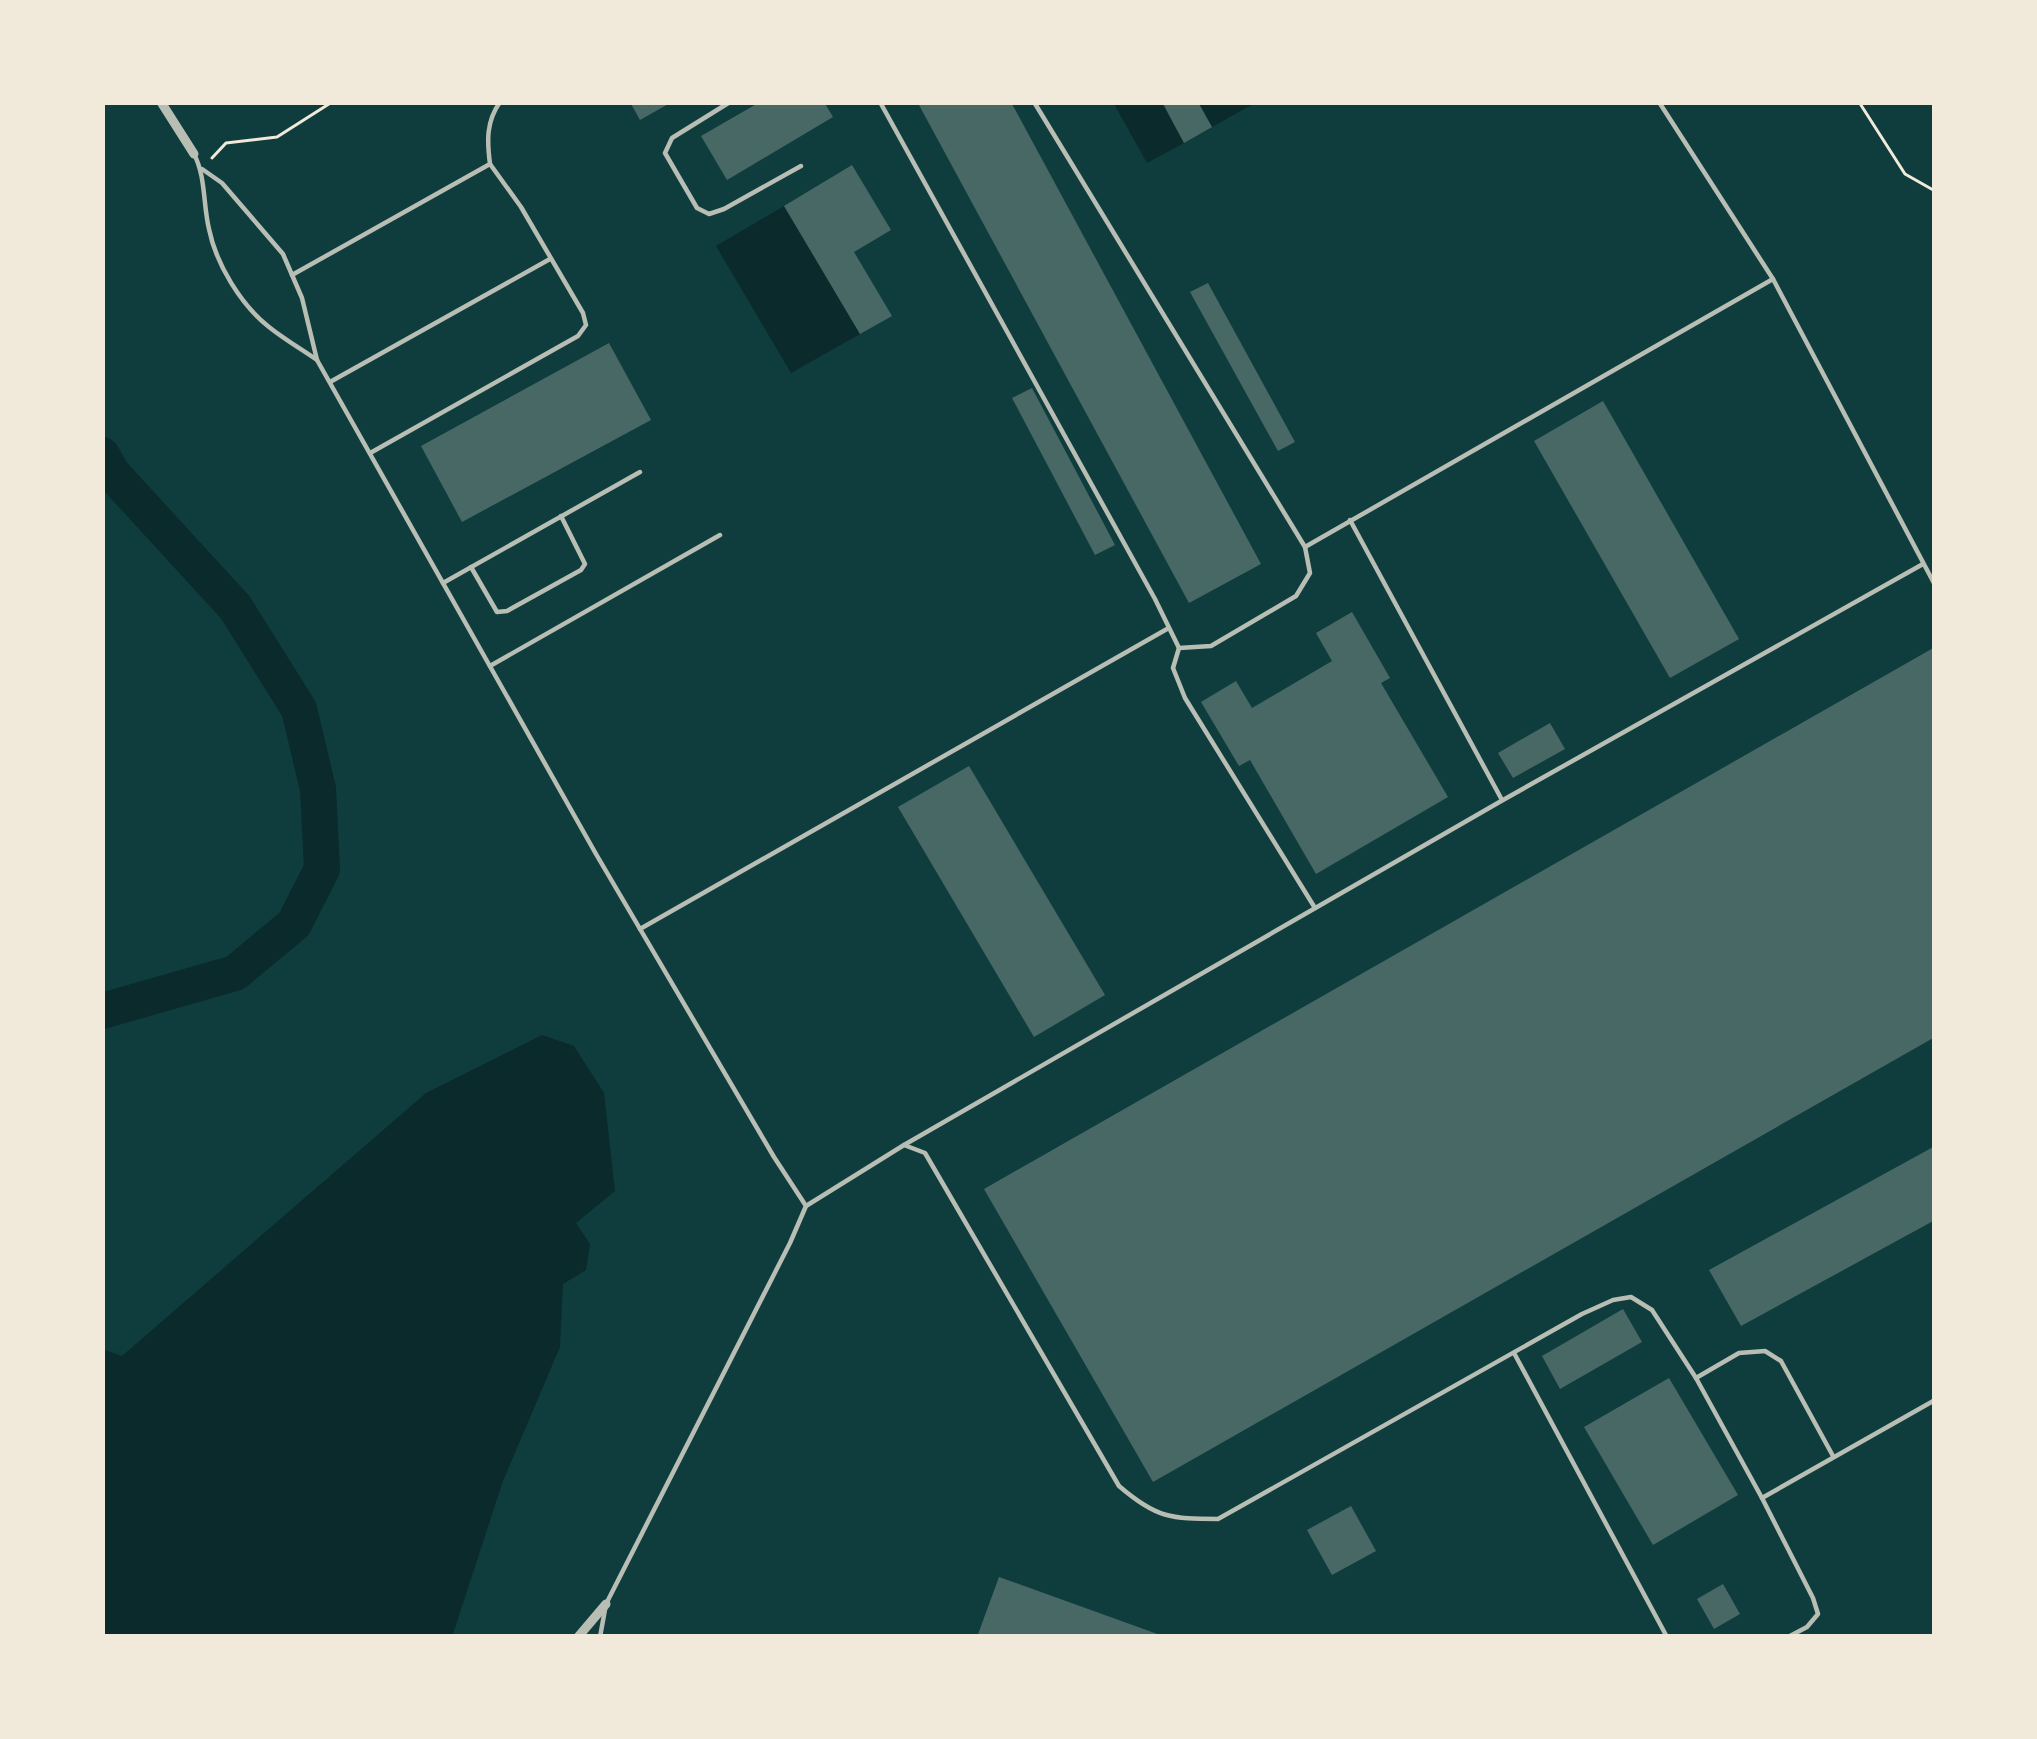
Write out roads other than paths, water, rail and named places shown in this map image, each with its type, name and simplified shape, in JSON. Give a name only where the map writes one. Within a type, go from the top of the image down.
[{"type":"street","points":[[161,102],[194,154]]},
{"type":"street","points":[[578,1637],[606,1604]]},
{"type":"lane","points":[[370,453],[578,336],[586,325],[584,313],[490,164],[487,137],[491,114],[500,102]]},
{"type":"lane","points":[[730,102],[672,138],[665,153],[697,208],[709,214],[724,209],[801,166]]},
{"type":"lane","points":[[880,102],[1156,599],[1179,648],[1173,668],[1185,698],[1315,908]]},
{"type":"lane","points":[[1034,102],[1305,547],[1310,573],[1296,596],[1211,646],[1179,648]]},
{"type":"lane","points":[[1659,102],[1773,279],[1935,585]]},
{"type":"lane","points":[[194,154],[202,169],[222,183],[283,254],[302,298],[317,360],[640,929],[806,1206]]},
{"type":"lane","points":[[292,274],[490,164]]},
{"type":"lane","points":[[202,169],[210,238],[232,284],[265,324],[317,360]]},
{"type":"lane","points":[[330,382],[550,259]]},
{"type":"lane","points":[[1305,547],[1773,279]]},
{"type":"lane","points":[[443,583],[640,472]]},
{"type":"lane","points":[[471,567],[497,612],[581,570],[583,556],[561,516]]},
{"type":"lane","points":[[1350,520],[1503,800]]},
{"type":"lane","points":[[490,666],[720,535]]},
{"type":"lane","points":[[600,1637],[606,1604],[806,1206],[1315,908],[1923,564]]},
{"type":"lane","points":[[640,929],[1169,628]]},
{"type":"lane","points":[[904,1145],[925,1153],[1119,1486],[1146,1509],[1180,1519],[1218,1519],[1582,1314],[1631,1297],[1652,1310],[1696,1378],[1813,1598],[1818,1614],[1807,1627],[1788,1637]]},
{"type":"lane","points":[[1696,1378],[1739,1353],[1765,1351],[1781,1361],[1833,1456]]},
{"type":"lane","points":[[1514,1353],[1667,1637]]},
{"type":"lane","points":[[1762,1498],[1935,1400]]},
{"type":"water","points":[[1113,102],[1162,102],[1184,143],[1147,163]]},
{"type":"water","points":[[1198,102],[1257,102],[1212,127]]},
{"type":"water","points":[[784,206],[860,334],[791,373],[716,246]]},
{"type":"water","points":[[542,1035],[574,1046],[604,1093],[615,1191],[576,1223],[590,1244],[586,1270],[563,1284],[560,1347],[503,1481],[452,1637],[102,1637],[102,1349],[122,1356],[426,1093]]},
{"type":"waterway","points":[[102,455],[112,473],[235,607],[299,709],[318,789],[322,869],[294,924],[235,973],[102,1011]]}]
